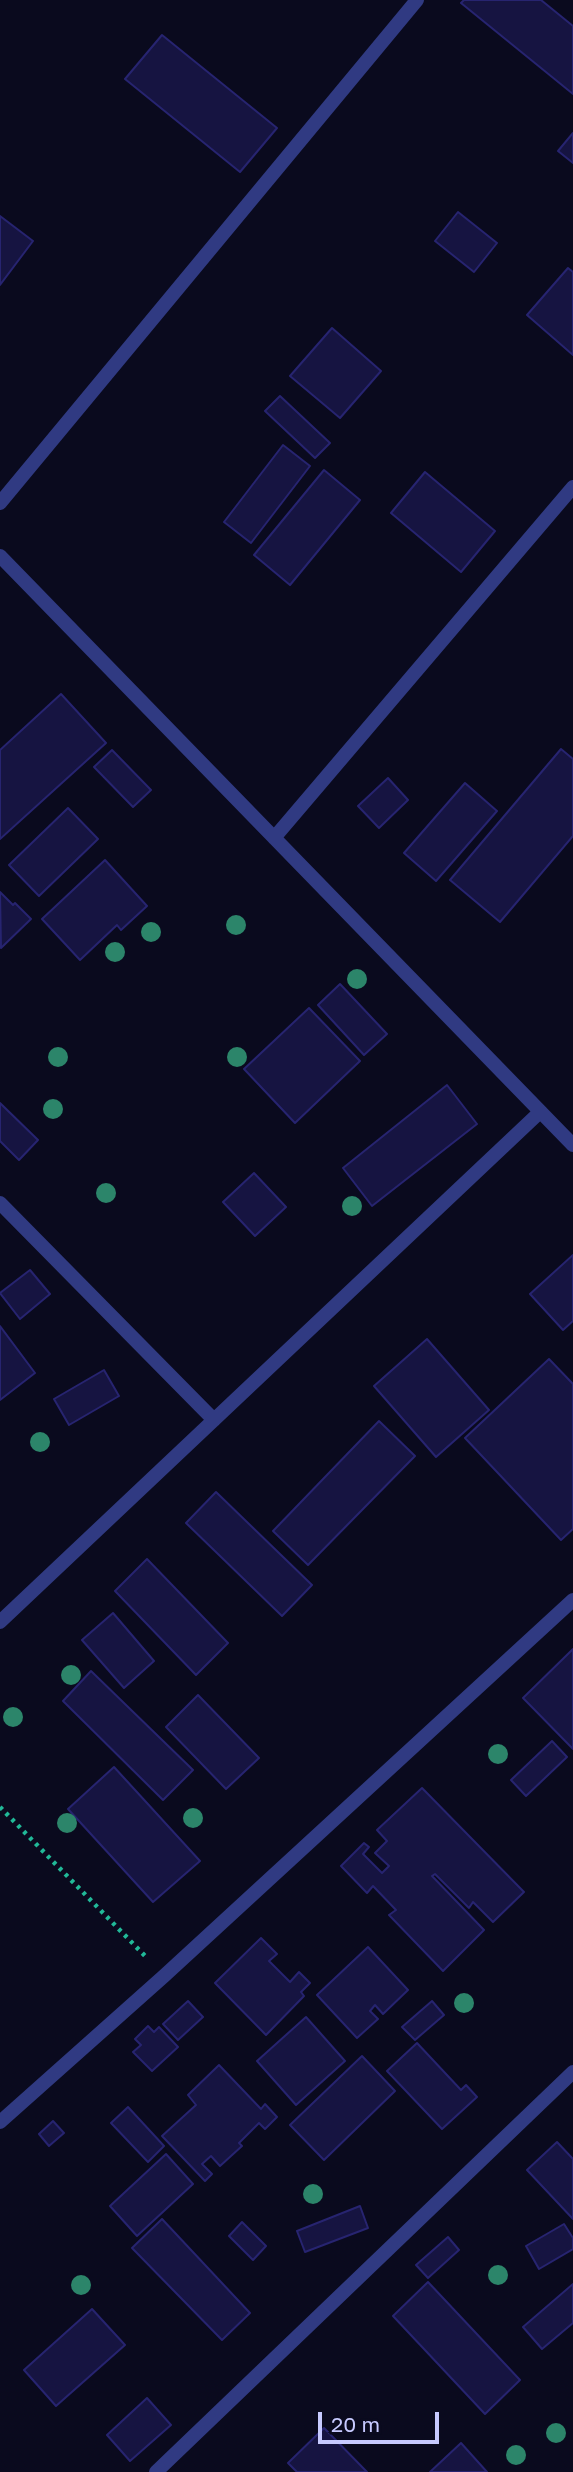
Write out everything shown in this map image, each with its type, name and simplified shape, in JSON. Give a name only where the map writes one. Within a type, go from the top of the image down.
[{"type":"street","points":[[0,503],[417,0]]},
{"type":"street","points":[[274,838],[573,487]]},
{"type":"street","points":[[0,555],[573,1145]]},
{"type":"street","points":[[0,1622],[540,1112]]},
{"type":"street","points":[[0,1202],[214,1420]]},
{"type":"street","points":[[0,2122],[164,1976],[573,1600]]},
{"type":"street","points":[[156,2472],[573,2073]]},
{"type":"path","points":[[0,1807],[164,1976]]},
{"type":"building","points":[[464,0],[541,0],[573,26],[573,94],[461,3]]},
{"type":"building","points":[[162,35],[277,128],[240,172],[125,79]]},
{"type":"building","points":[[573,133],[573,163],[558,151]]},
{"type":"building","points":[[458,212],[497,243],[474,272],[435,241]]},
{"type":"building","points":[[0,216],[33,241],[0,285]]},
{"type":"building","points":[[568,268],[573,272],[573,355],[527,315]]},
{"type":"building","points":[[332,328],[381,371],[340,418],[290,376]]},
{"type":"building","points":[[280,396],[330,443],[315,458],[265,411]]},
{"type":"building","points":[[283,445],[310,466],[251,543],[224,522]]},
{"type":"building","points":[[324,470],[360,500],[290,585],[254,555]]},
{"type":"building","points":[[425,472],[495,531],[461,572],[391,513]]},
{"type":"building","points":[[61,694],[106,743],[0,839],[0,750]]},
{"type":"building","points":[[561,749],[573,759],[573,836],[500,922],[450,880]]},
{"type":"building","points":[[112,750],[151,790],[133,807],[94,767]]},
{"type":"building","points":[[388,778],[408,800],[379,828],[358,806]]},
{"type":"building","points":[[465,783],[497,811],[436,881],[404,853]]},
{"type":"building","points":[[68,808],[98,839],[39,896],[9,865]]},
{"type":"building","points":[[105,860],[147,906],[121,930],[117,925],[80,960],[42,919]]},
{"type":"building","points":[[0,892],[31,919],[1,948]]},
{"type":"building","points":[[340,984],[387,1034],[364,1055],[318,1005]]},
{"type":"building","points":[[309,1008],[360,1061],[295,1123],[244,1069]]},
{"type":"building","points":[[447,1085],[477,1124],[372,1206],[343,1168]]},
{"type":"building","points":[[0,1103],[38,1140],[19,1160],[0,1141]]},
{"type":"building","points":[[254,1173],[286,1207],[255,1236],[223,1202]]},
{"type":"building","points":[[573,1255],[573,1321],[563,1330],[530,1294]]},
{"type":"building","points":[[30,1270],[50,1294],[20,1319],[0,1293]]},
{"type":"building","points":[[0,1326],[35,1373],[0,1400]]},
{"type":"building","points":[[427,1339],[489,1410],[436,1457],[374,1386]]},
{"type":"building","points":[[549,1359],[573,1384],[573,1529],[561,1540],[465,1438]]},
{"type":"building","points":[[104,1370],[119,1396],[69,1425],[54,1399]]},
{"type":"building","points":[[379,1421],[415,1456],[308,1565],[273,1531]]},
{"type":"building","points":[[216,1492],[312,1585],[282,1616],[186,1523]]},
{"type":"building","points":[[147,1559],[228,1643],[196,1675],[115,1591]]},
{"type":"building","points":[[113,1613],[154,1661],[124,1688],[82,1640]]},
{"type":"building","points":[[573,1649],[573,1749],[523,1698]]},
{"type":"building","points":[[91,1671],[193,1770],[163,1800],[63,1701]]},
{"type":"building","points":[[198,1695],[259,1758],[226,1789],[166,1727]]},
{"type":"building","points":[[552,1741],[567,1757],[526,1796],[511,1780]]},
{"type":"building","points":[[114,1767],[200,1861],[153,1902],[68,1809]]},
{"type":"building","points":[[422,1788],[524,1892],[493,1922],[473,1902],[469,1908],[435,1874],[432,1876],[484,1930],[443,1971],[389,1915],[396,1910],[373,1886],[367,1893],[341,1866],[364,1843],[369,1847],[363,1854],[382,1873],[389,1866],[375,1853],[387,1841],[377,1830]]},
{"type":"building","points":[[261,1938],[277,1954],[269,1961],[290,1982],[299,1972],[310,1983],[301,1992],[304,1996],[266,2035],[215,1983]]},
{"type":"building","points":[[368,1947],[408,1990],[383,2014],[375,2005],[370,2011],[378,2019],[357,2038],[317,1995]]},
{"type":"building","points":[[188,2001],[203,2017],[178,2040],[163,2024]]},
{"type":"building","points":[[432,2001],[444,2015],[415,2040],[402,2027]]},
{"type":"building","points":[[306,2017],[345,2061],[296,2105],[257,2061]]},
{"type":"building","points":[[148,2026],[154,2032],[159,2027],[178,2047],[152,2071],[133,2052],[141,2045],[135,2039]]},
{"type":"building","points":[[417,2043],[461,2090],[466,2085],[477,2097],[442,2129],[387,2071]]},
{"type":"building","points":[[362,2056],[395,2091],[324,2160],[290,2125]]},
{"type":"building","points":[[219,2065],[261,2109],[265,2104],[277,2117],[265,2129],[259,2123],[239,2143],[242,2146],[220,2166],[211,2156],[202,2164],[212,2174],[205,2181],[162,2136],[196,2105],[188,2095]]},
{"type":"building","points":[[128,2107],[164,2146],[148,2162],[111,2123]]},
{"type":"building","points":[[53,2121],[64,2133],[49,2146],[39,2134]]},
{"type":"building","points":[[557,2142],[573,2159],[573,2219],[527,2170]]},
{"type":"building","points":[[166,2154],[193,2184],[137,2236],[110,2206]]},
{"type":"building","points":[[360,2206],[368,2228],[305,2252],[297,2231]]},
{"type":"building","points":[[162,2219],[250,2313],[222,2340],[132,2248]]},
{"type":"building","points":[[242,2222],[266,2246],[253,2260],[229,2236]]},
{"type":"building","points":[[564,2224],[573,2238],[573,2249],[539,2269],[526,2246]]},
{"type":"building","points":[[448,2237],[459,2250],[428,2278],[416,2265]]},
{"type":"building","points":[[428,2282],[520,2380],[485,2414],[393,2316]]},
{"type":"building","points":[[573,2284],[573,2323],[542,2349],[523,2327]]},
{"type":"building","points":[[92,2309],[125,2345],[56,2406],[24,2370]]},
{"type":"building","points":[[147,2398],[171,2425],[130,2461],[107,2435]]},
{"type":"building","points":[[324,2428],[367,2472],[297,2472],[288,2463]]},
{"type":"building","points":[[461,2443],[487,2472],[430,2472]]}]
